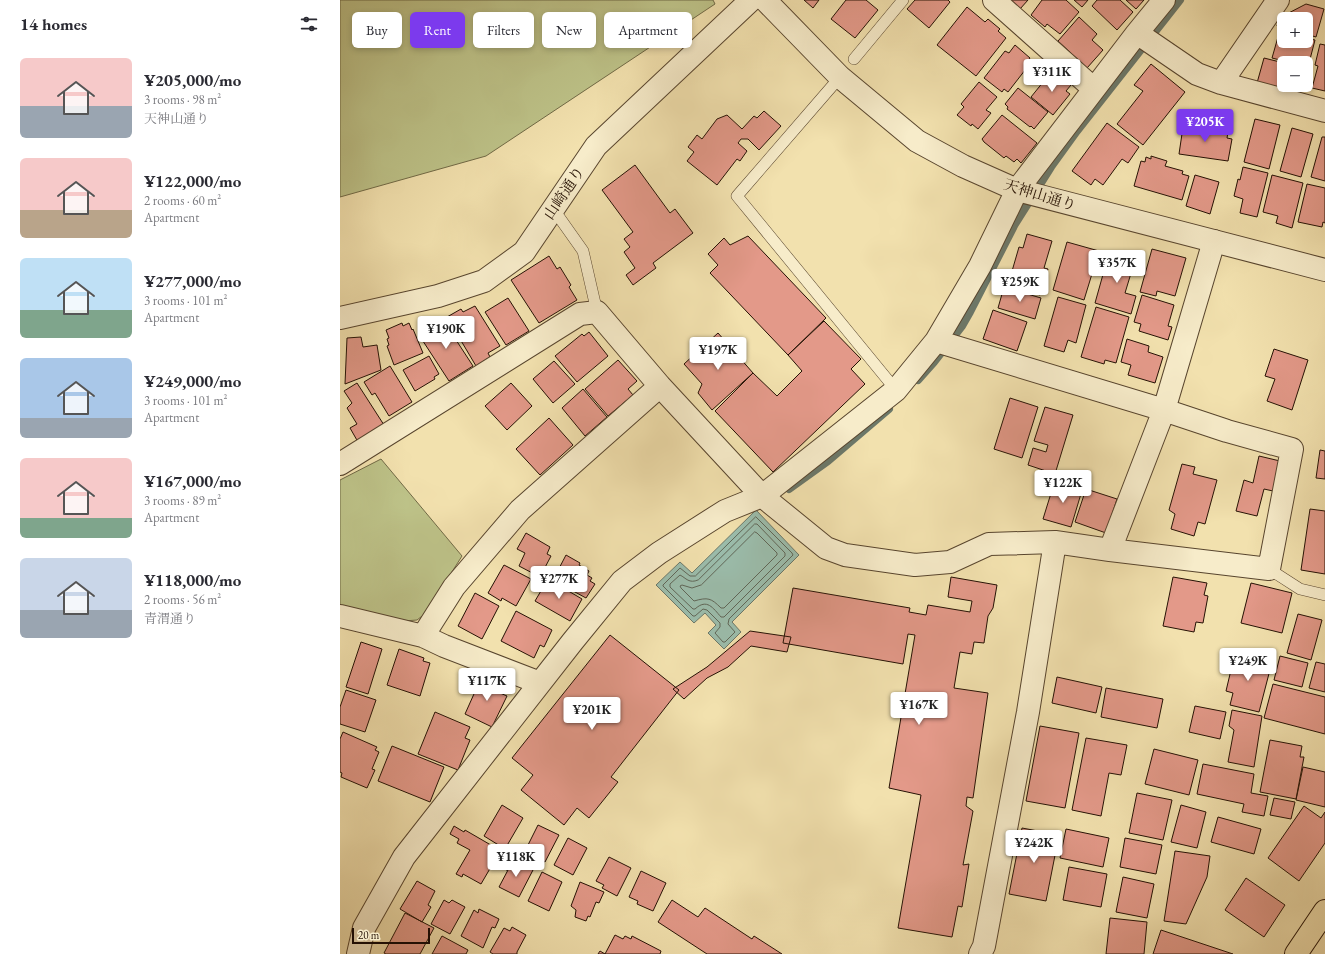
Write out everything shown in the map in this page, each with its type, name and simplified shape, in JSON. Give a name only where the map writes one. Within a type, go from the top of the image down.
[{"type":"main road","points":[[1296,954],[1325,911]]},
{"type":"street","name":"山崎通り","points":[[340,318],[438,296],[484,281],[524,252],[554,210],[596,146],[751,0]]},
{"type":"street","name":"天神山通り","points":[[765,0],[840,77],[917,141],[963,166],[1017,190],[1325,270]]},
{"type":"street","points":[[994,0],[1094,89]]},
{"type":"street","points":[[355,951],[364,928],[404,857],[622,581],[659,553],[725,511],[762,496],[896,390],[936,341],[980,266],[1017,190],[1164,0]]},
{"type":"street","points":[[1221,83],[1278,0]]},
{"type":"street","points":[[1137,33],[1197,74],[1221,83],[1325,111]]},
{"type":"street","points":[[1110,550],[1164,410],[1214,241]]},
{"type":"street","points":[[340,464],[580,314],[597,312],[660,386],[762,496],[826,548],[845,555],[915,565],[950,562],[989,544],[1055,542],[1269,569],[1292,449],[1226,431],[1164,410],[936,341]]},
{"type":"street","points":[[423,636],[454,587],[520,510],[660,386]]},
{"type":"street","points":[[980,954],[984,946],[1028,712],[1055,542]]},
{"type":"street","points":[[340,616],[423,636],[540,683]]},
{"type":"lane","points":[[854,59],[903,0]]},
{"type":"lane","points":[[840,77],[737,196],[896,390]]},
{"type":"lane","points":[[554,210],[583,251],[597,312]]},
{"type":"lane","points":[[1269,569],[1300,589],[1325,595]]},
{"type":"green space","points":[[340,0],[713,0],[715,4],[692,19],[692,12],[604,12],[604,48],[649,48],[486,156],[340,197]]},
{"type":"green space","points":[[381,459],[462,556],[426,613],[417,620],[404,621],[340,606],[340,480]]},
{"type":"water","points":[[756,510],[799,555],[732,622],[741,632],[724,649],[708,633],[716,625],[705,613],[694,623],[656,585],[680,562],[692,573]]},
{"type":"building","points":[[804,0],[819,0],[813,8]]},
{"type":"building","points":[[846,0],[866,0],[878,10],[855,38],[831,19]]},
{"type":"building","points":[[915,0],[948,0],[950,2],[929,28],[907,9]]},
{"type":"building","points":[[1011,0],[1028,0],[1020,9]]},
{"type":"building","points":[[1042,0],[1066,0],[1079,12],[1060,34],[1047,24],[1045,27],[1031,15]]},
{"type":"building","points":[[1074,0],[1088,0],[1082,7]]},
{"type":"building","points":[[1097,0],[1120,0],[1133,12],[1117,30],[1092,6]]},
{"type":"building","points":[[1126,0],[1144,0],[1136,9]]},
{"type":"building","points":[[1306,4],[1324,9],[1316,37],[1313,36],[1313,12],[1291,12]]},
{"type":"building","points":[[967,7],[985,22],[988,19],[1000,29],[998,31],[1006,38],[976,76],[937,45]]},
{"type":"building","points":[[1079,17],[1097,34],[1092,40],[1103,50],[1087,68],[1058,41]]},
{"type":"building","points":[[1277,40],[1277,48],[1313,48],[1311,56],[1277,56],[1277,59],[1272,58]]},
{"type":"building","points":[[1320,44],[1325,45],[1325,91],[1313,88],[1318,66],[1315,65]]},
{"type":"building","points":[[1015,45],[1030,58],[1027,62],[1029,65],[1008,92],[1004,89],[1002,92],[984,78],[1005,51],[1009,53]]},
{"type":"building","points":[[1264,58],[1277,61],[1277,89],[1257,83]]},
{"type":"building","points":[[1151,64],[1185,92],[1143,145],[1117,124],[1143,91],[1134,85]]},
{"type":"building","points":[[1052,71],[1071,85],[1066,91],[1070,94],[1053,115],[1031,97]]},
{"type":"building","points":[[979,82],[997,97],[986,110],[991,113],[978,129],[972,124],[971,126],[957,115],[964,107],[961,104]]},
{"type":"building","points":[[1018,88],[1048,112],[1034,129],[1007,109],[1008,107],[1005,104]]},
{"type":"building","points":[[1288,92],[1300,92],[1299,95]]},
{"type":"building","points":[[764,111],[781,126],[759,150],[748,139],[741,139],[738,143],[747,151],[740,161],[737,159],[717,185],[687,161],[694,152],[688,147],[697,135],[702,139],[717,119],[727,115],[742,129],[754,116],[757,118]]},
{"type":"building","points":[[1002,115],[1037,143],[1021,163],[1017,159],[1014,162],[1006,156],[1004,158],[982,139]]},
{"type":"building","points":[[1255,119],[1280,125],[1269,169],[1244,162]]},
{"type":"building","points":[[1107,123],[1139,147],[1128,163],[1122,159],[1103,185],[1095,179],[1091,185],[1072,171]]},
{"type":"building","points":[[1187,125],[1228,132],[1227,138],[1232,139],[1228,161],[1179,154],[1183,127],[1187,128]]},
{"type":"building","points":[[1292,128],[1313,134],[1301,177],[1280,171]]},
{"type":"building","points":[[1322,137],[1325,137],[1325,181],[1311,177]]},
{"type":"building","points":[[1151,156],[1167,161],[1165,166],[1183,171],[1182,174],[1189,176],[1182,200],[1134,186],[1141,161],[1145,162],[1146,157],[1151,159]]},
{"type":"building","points":[[635,165],[670,213],[675,209],[693,233],[653,263],[656,268],[633,285],[626,275],[635,268],[624,252],[630,247],[624,239],[633,232],[602,190]]},
{"type":"building","points":[[1243,167],[1268,173],[1257,217],[1240,213],[1243,199],[1234,196],[1238,179],[1240,180]]},
{"type":"building","points":[[1195,175],[1219,182],[1210,214],[1186,206]]},
{"type":"building","points":[[1272,175],[1303,183],[1292,228],[1276,223],[1278,216],[1263,212]]},
{"type":"building","points":[[1307,184],[1325,188],[1325,223],[1323,222],[1322,227],[1298,222]]},
{"type":"building","points":[[1027,234],[1052,241],[1044,268],[1048,269],[1040,295],[1008,285],[1019,247],[1023,248]]},
{"type":"building","points":[[748,236],[826,318],[788,355],[710,273],[718,265],[708,254],[724,238],[730,245]]},
{"type":"building","points":[[1067,242],[1099,251],[1084,300],[1053,290]]},
{"type":"building","points":[[1152,249],[1186,258],[1175,296],[1157,291],[1156,296],[1140,292]]},
{"type":"building","points":[[1109,253],[1135,260],[1125,293],[1136,296],[1131,314],[1095,303]]},
{"type":"building","points":[[549,256],[557,269],[560,267],[571,285],[569,287],[577,300],[539,323],[511,280]]},
{"type":"building","points":[[1004,287],[1041,298],[1035,319],[998,308]]},
{"type":"building","points":[[1142,295],[1174,305],[1168,326],[1172,327],[1168,340],[1139,331],[1141,324],[1134,322]]},
{"type":"building","points":[[1058,297],[1086,305],[1076,343],[1068,340],[1064,352],[1044,346]]},
{"type":"building","points":[[508,298],[529,331],[506,345],[485,312]]},
{"type":"building","points":[[475,306],[500,346],[488,353],[490,357],[476,366],[447,317],[461,309],[463,312]]},
{"type":"building","points":[[1096,307],[1129,317],[1116,363],[1105,360],[1104,364],[1081,357]]},
{"type":"building","points":[[993,310],[1027,322],[1017,351],[983,339]]},
{"type":"building","points":[[443,320],[473,366],[449,381],[419,335]]},
{"type":"building","points":[[824,321],[861,359],[851,369],[865,384],[773,472],[715,411],[753,373],[777,396],[802,371],[788,355]]},
{"type":"building","points":[[402,323],[403,326],[409,323],[423,353],[394,365],[387,346],[389,345],[387,339],[389,338],[386,330]]},
{"type":"building","points":[[589,332],[608,356],[577,382],[555,356],[582,334],[584,336]]},
{"type":"building","points":[[718,333],[753,373],[712,410],[698,393],[702,384],[684,364]]},
{"type":"building","points":[[361,337],[363,347],[377,345],[381,370],[345,384],[347,338]]},
{"type":"building","points":[[1127,339],[1149,346],[1148,352],[1163,357],[1155,383],[1128,375],[1131,365],[1121,362]]},
{"type":"building","points":[[1274,349],[1308,360],[1292,410],[1267,401],[1275,379],[1265,376]]},
{"type":"building","points":[[429,356],[439,374],[434,377],[435,379],[415,391],[403,370]]},
{"type":"building","points":[[618,360],[637,381],[628,389],[633,395],[608,416],[585,389]]},
{"type":"building","points":[[554,361],[575,384],[553,403],[533,379]]},
{"type":"building","points":[[390,366],[412,402],[389,416],[375,393],[372,395],[364,382]]},
{"type":"building","points":[[357,383],[384,425],[358,442],[350,428],[357,424],[347,408],[352,403],[344,391]]},
{"type":"building","points":[[511,383],[532,406],[507,430],[485,406]]},
{"type":"building","points":[[583,389],[607,417],[585,436],[562,408]]},
{"type":"building","points":[[1010,398],[1038,407],[1022,458],[994,449]]},
{"type":"building","points":[[1045,407],[1073,415],[1055,474],[1028,465],[1033,448],[1046,452],[1048,445],[1034,441]]},
{"type":"building","points":[[549,418],[573,445],[540,475],[516,449]]},
{"type":"building","points":[[1320,450],[1325,451],[1325,479],[1316,478]]},
{"type":"building","points":[[1259,456],[1280,461],[1273,491],[1264,489],[1257,516],[1236,511],[1244,480],[1253,483]]},
{"type":"building","points":[[1182,464],[1195,467],[1193,474],[1217,480],[1205,524],[1198,522],[1194,536],[1171,529],[1175,514],[1169,510]]},
{"type":"building","points":[[1059,480],[1083,487],[1071,527],[1043,519],[1052,490],[1056,491]]},
{"type":"building","points":[[1086,489],[1117,499],[1106,533],[1075,522]]},
{"type":"building","points":[[1310,509],[1325,511],[1325,574],[1301,570]]},
{"type":"building","points":[[526,533],[550,547],[547,554],[551,556],[540,577],[519,566],[525,553],[517,549]]},
{"type":"building","points":[[566,555],[580,563],[579,565],[589,571],[587,575],[592,578],[590,581],[595,584],[586,598],[553,580]]},
{"type":"building","points":[[504,565],[531,579],[516,606],[502,598],[501,601],[488,593]]},
{"type":"building","points":[[951,577],[997,585],[993,608],[988,616],[984,643],[974,642],[972,654],[960,652],[954,688],[988,693],[973,798],[967,797],[966,806],[973,811],[963,865],[969,864],[962,907],[958,906],[952,937],[898,928],[921,795],[889,788],[915,635],[908,634],[903,664],[783,643],[793,588],[910,608],[909,612],[926,615],[928,605],[970,612],[972,601],[948,597]]},
{"type":"building","points":[[1173,577],[1207,583],[1204,595],[1208,596],[1203,623],[1196,622],[1194,632],[1163,626]]},
{"type":"building","points":[[548,579],[582,599],[570,621],[535,601]]},
{"type":"building","points":[[1251,583],[1292,593],[1282,633],[1241,623]]},
{"type":"building","points":[[475,593],[499,606],[482,639],[458,626]]},
{"type":"building","points":[[516,611],[552,630],[544,647],[540,645],[534,658],[501,641]]},
{"type":"building","points":[[1298,614],[1322,620],[1311,660],[1287,653]]},
{"type":"building","points":[[750,631],[791,637],[787,652],[751,646],[728,667],[707,678],[684,699],[673,689],[707,667]]},
{"type":"building","points":[[610,635],[679,690],[611,777],[618,782],[589,818],[577,808],[564,825],[521,790],[533,775],[512,758]]},
{"type":"building","points":[[361,642],[382,649],[368,694],[346,687]]},
{"type":"building","points":[[399,649],[424,658],[423,661],[430,663],[420,696],[387,685]]},
{"type":"building","points":[[1235,653],[1272,662],[1259,712],[1230,705],[1233,693],[1226,691]]},
{"type":"building","points":[[1280,656],[1308,663],[1302,687],[1274,680]]},
{"type":"building","points":[[1316,662],[1325,664],[1325,692],[1309,688]]},
{"type":"building","points":[[482,676],[503,686],[500,693],[507,696],[492,727],[465,714]]},
{"type":"building","points":[[1057,677],[1102,687],[1096,713],[1052,703]]},
{"type":"building","points":[[1273,684],[1325,697],[1325,734],[1264,718]]},
{"type":"building","points":[[1106,688],[1163,699],[1157,728],[1101,717]]},
{"type":"building","points":[[346,690],[376,700],[365,732],[340,724],[340,707]]},
{"type":"building","points":[[1195,706],[1226,712],[1220,739],[1189,732]]},
{"type":"building","points":[[1232,710],[1262,716],[1254,767],[1228,762],[1234,730],[1229,726]]},
{"type":"building","points":[[435,712],[470,727],[465,738],[470,740],[458,770],[418,754]]},
{"type":"building","points":[[1040,726],[1079,733],[1065,808],[1026,801]]},
{"type":"building","points":[[343,732],[377,747],[375,750],[379,752],[372,769],[375,770],[367,788],[341,777],[340,739]]},
{"type":"building","points":[[1086,738],[1127,745],[1121,775],[1109,773],[1101,816],[1072,810]]},
{"type":"building","points":[[1270,740],[1302,746],[1300,757],[1304,757],[1296,799],[1260,792]]},
{"type":"building","points":[[392,746],[444,767],[430,802],[378,781]]},
{"type":"building","points":[[1154,749],[1198,760],[1189,795],[1145,784]]},
{"type":"building","points":[[1203,764],[1254,774],[1251,793],[1268,796],[1264,816],[1242,812],[1244,804],[1197,794]]},
{"type":"building","points":[[1303,767],[1325,772],[1325,807],[1296,800]]},
{"type":"building","points":[[1137,793],[1172,800],[1163,840],[1129,833]]},
{"type":"building","points":[[1274,798],[1295,802],[1291,819],[1270,815]]},
{"type":"building","points":[[502,805],[523,818],[505,849],[484,836]]},
{"type":"building","points":[[1181,805],[1206,812],[1197,848],[1171,842]]},
{"type":"building","points":[[1304,806],[1321,818],[1325,812],[1325,843],[1299,881],[1268,858]]},
{"type":"building","points":[[1218,817],[1261,829],[1254,854],[1211,842]]},
{"type":"building","points":[[538,825],[559,835],[545,862],[525,851]]},
{"type":"building","points":[[454,826],[464,832],[465,830],[496,848],[491,858],[495,860],[481,884],[463,874],[462,877],[456,874],[470,850],[457,843],[459,839],[450,834]]},
{"type":"building","points":[[1022,828],[1059,835],[1046,901],[1009,894]]},
{"type":"building","points":[[1066,829],[1109,838],[1103,867],[1060,858]]},
{"type":"building","points":[[568,838],[587,848],[573,875],[554,865]]},
{"type":"building","points":[[1125,838],[1162,845],[1156,874],[1120,867]]},
{"type":"building","points":[[1175,851],[1210,856],[1207,877],[1186,924],[1164,921]]},
{"type":"building","points":[[609,857],[631,868],[617,896],[602,888],[604,885],[596,881]]},
{"type":"building","points":[[512,859],[533,870],[519,897],[499,887]]},
{"type":"building","points":[[1069,867],[1107,874],[1101,907],[1063,900]]},
{"type":"building","points":[[641,871],[666,883],[653,911],[637,904],[638,901],[629,897]]},
{"type":"building","points":[[542,872],[562,882],[549,911],[528,901]]},
{"type":"building","points":[[1123,877],[1154,884],[1147,918],[1116,912]]},
{"type":"building","points":[[1246,878],[1285,905],[1264,937],[1225,910]]},
{"type":"building","points":[[417,881],[435,891],[428,905],[431,907],[422,922],[400,909]]},
{"type":"building","points":[[580,882],[604,892],[599,903],[596,902],[590,917],[588,916],[586,921],[575,917],[576,910],[571,906]]},
{"type":"building","points":[[444,900],[449,903],[452,900],[465,907],[450,934],[431,924]]},
{"type":"building","points":[[672,900],[698,917],[705,908],[752,939],[754,936],[782,954],[707,954],[658,922]]},
{"type":"building","points":[[479,909],[499,919],[495,928],[492,927],[483,948],[461,936],[474,910],[478,913]]},
{"type":"building","points":[[405,913],[434,928],[420,954],[386,954],[384,953]]},
{"type":"building","points":[[1110,918],[1147,922],[1144,954],[1106,954]]},
{"type":"building","points":[[512,927],[526,935],[517,954],[493,954],[490,952],[504,928],[510,931]]},
{"type":"building","points":[[1161,930],[1233,954],[1153,954]]},
{"type":"building","points":[[615,935],[623,939],[625,936],[631,939],[632,936],[661,951],[660,954],[605,954]]},
{"type":"building","points":[[442,936],[468,950],[466,954],[432,954]]},
{"type":"building","points":[[600,951],[605,954],[598,954]]},
{"type":"waterway","points":[[918,380],[962,326],[1015,224],[1051,167],[1077,131],[1180,0]]},
{"type":"waterway","points":[[789,489],[828,461],[889,409]]}]
